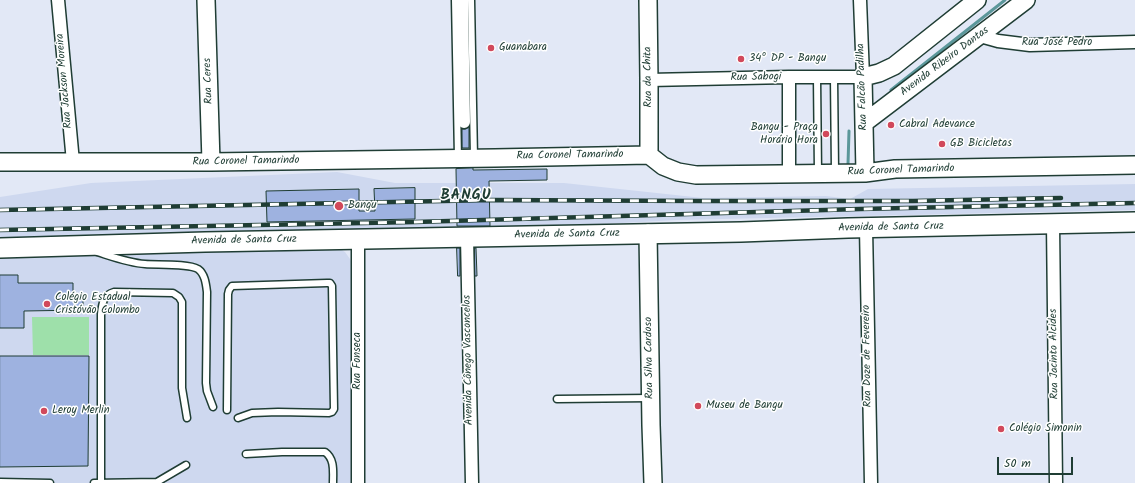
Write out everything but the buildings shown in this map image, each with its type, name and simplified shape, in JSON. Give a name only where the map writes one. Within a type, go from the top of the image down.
[{"type":"main road","name":"Rua Ceres","points":[[206,0],[211,162]]},
{"type":"main road","name":"Rua da Chita","points":[[648,0],[649,155]]},
{"type":"main road","points":[[863,77],[879,73],[894,66],[977,0]]},
{"type":"main road","name":"Avenida Ribeiro Dantas","points":[[864,123],[1026,0]]},
{"type":"main road","name":"Rua Falcão Padilha","points":[[863,77],[865,173]]},
{"type":"main road","name":"Rua Coronel Tamarindo","points":[[0,162],[211,162],[649,155],[663,166],[678,172],[696,175],[865,173],[895,169],[1135,166]]},
{"type":"main road","name":"Avenida de Santa Cruz","points":[[0,248],[1135,222]]},
{"type":"main road","name":"Rua Silva Cardoso","points":[[648,233],[650,398],[653,483]]},
{"type":"street","name":"Rua Jackson Moreira","points":[[58,0],[72,162]]},
{"type":"street","points":[[462,0],[464,122]]},
{"type":"street","name":"Rua Falcão Padilha","points":[[860,0],[863,77]]},
{"type":"street","name":"Rua José Pedro","points":[[980,36],[998,41],[1030,45],[1135,42]]},
{"type":"street","points":[[789,77],[789,174]]},
{"type":"street","name":"Rua Sabogi","points":[[649,80],[863,77]]},
{"type":"street","name":"Rua Jacinto Alcides","points":[[1053,224],[1056,483]]},
{"type":"street","name":"Rua Doze de Fevereiro","points":[[866,228],[871,483]]},
{"type":"street","name":"Avenida Cônego Vasconcelos","points":[[467,237],[472,483]]},
{"type":"street","name":"Rua Fonseca","points":[[358,239],[358,483]]},
{"type":"lane","points":[[455,0],[466,158]]},
{"type":"lane","points":[[466,158],[471,0]]},
{"type":"lane","points":[[817,77],[818,173]]},
{"type":"lane","points":[[834,77],[835,173]]},
{"type":"lane","points":[[72,246],[133,262],[185,266],[197,269],[206,283],[206,383],[207,391],[214,407]]},
{"type":"lane","points":[[227,410],[228,294],[232,286],[330,283],[332,286],[334,380],[334,409],[332,412],[252,413],[238,418]]},
{"type":"lane","points":[[101,483],[101,314],[105,296],[114,292],[173,293],[179,297],[182,302],[182,388],[187,418]]},
{"type":"lane","points":[[557,399],[650,398]]},
{"type":"lane","points":[[246,454],[325,452],[332,460],[333,483]]},
{"type":"lane","points":[[94,483],[158,482],[186,465]]},
{"type":"lane","points":[[0,482],[50,483]]},
{"type":"shaded area","points":[[337,172],[395,183],[564,183],[703,198],[826,196],[850,199],[868,189],[1135,184],[1135,210],[677,220],[531,228],[0,241],[0,197],[91,183]]},
{"type":"shaded area","points":[[337,248],[345,252],[352,263],[353,483],[0,483],[0,257]]},
{"type":"green space","points":[[32,317],[89,317],[89,355],[33,355]]},
{"type":"waterway","points":[[891,90],[1005,0]]},
{"type":"waterway","points":[[848,164],[849,131]]},
{"type":"railway","points":[[0,210],[492,200],[913,201],[1061,198]]},
{"type":"railway","points":[[0,230],[415,222],[860,209],[1135,203]]},
{"type":"place","name":"Guanabara","points":[[491,48]]},
{"type":"place","name":"34º DP - Bangu","points":[[741,59]]},
{"type":"place","name":"Cabral Adevance","points":[[891,125]]},
{"type":"place","name":"Bangu - Praça Horário Hora","points":[[826,134]]},
{"type":"place","name":"GB Bicicletas","points":[[942,144]]},
{"type":"place","name":"Bangu","points":[[339,206]]},
{"type":"place","name":"Colégio Estadual Cristóvão Colombo","points":[[47,304]]},
{"type":"place","name":"Museu de Bangu","points":[[698,406]]},
{"type":"place","name":"Leroy Merlin","points":[[44,411]]},
{"type":"place","name":"Colégio Simonin","points":[[1001,429]]},
{"type":"district","name":"BANGU","points":[[466,196]]}]
